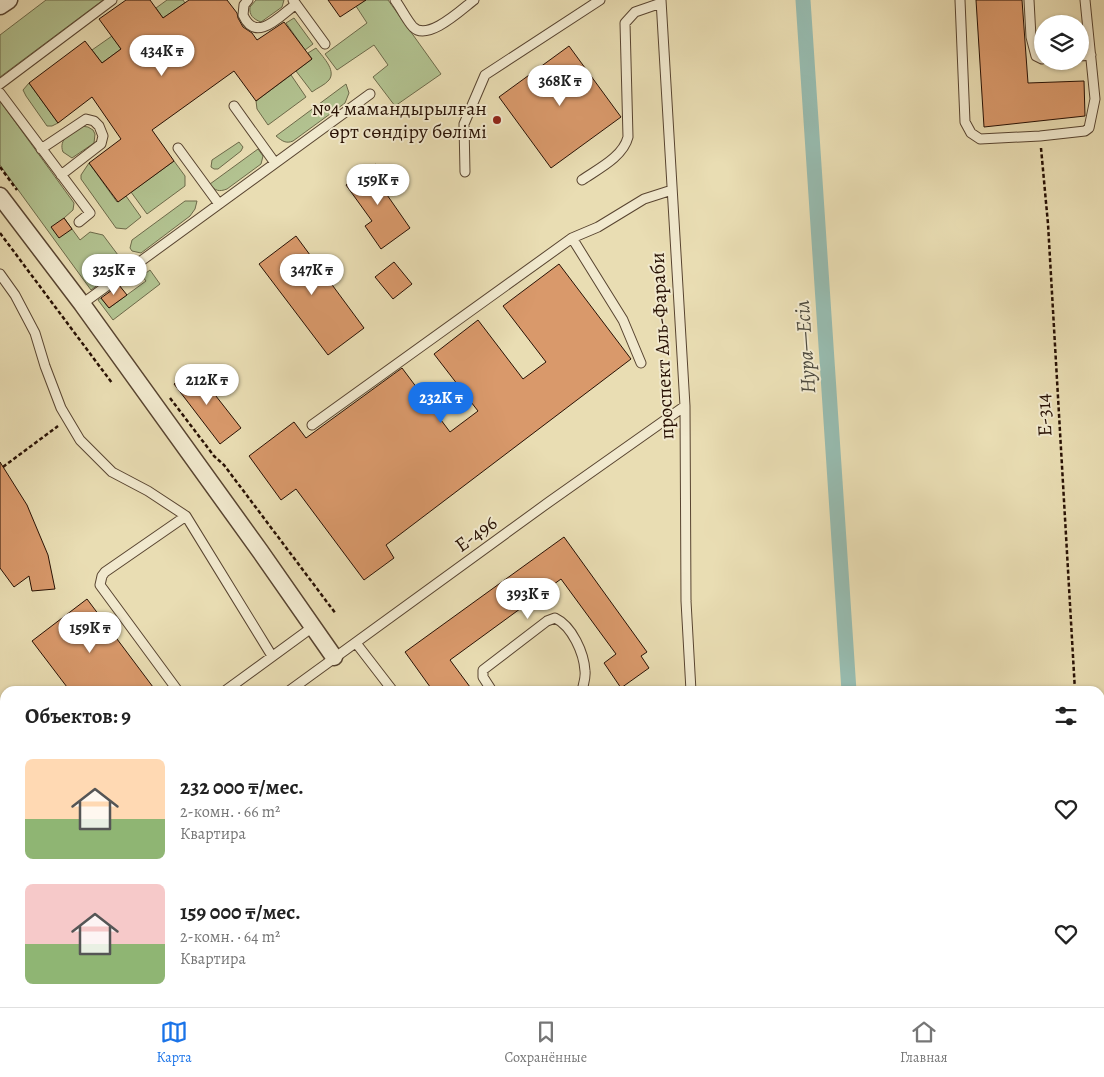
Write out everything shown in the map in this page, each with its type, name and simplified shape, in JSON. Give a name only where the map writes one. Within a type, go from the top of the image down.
[{"type":"street","points":[[0,6],[9,0]]},
{"type":"street","points":[[0,196],[82,304],[314,626],[334,657]]},
{"type":"lane","points":[[0,84],[112,0]]},
{"type":"lane","points":[[248,0],[244,5],[243,15],[251,27],[256,29],[264,28],[294,2],[325,44]]},
{"type":"lane","points":[[395,0],[414,28],[421,31],[436,28],[474,0]]},
{"type":"lane","points":[[466,172],[464,124],[485,75],[600,0]]},
{"type":"lane","points":[[960,0],[965,122],[971,134],[980,139],[1040,136],[1086,131],[1089,128],[1095,99],[1085,0]]},
{"type":"lane","points":[[1028,0],[1031,37],[1034,48]]},
{"type":"lane","points":[[582,180],[620,153],[626,146],[628,137],[625,23],[636,12],[661,2]]},
{"type":"lane","name":"проспект Аль-Фараби","points":[[661,2],[685,406],[686,601],[691,686]]},
{"type":"lane","points":[[0,93],[90,213],[79,222]]},
{"type":"lane","points":[[82,304],[370,94]]},
{"type":"lane","points":[[234,106],[275,163]]},
{"type":"lane","points":[[42,149],[86,119],[94,121],[99,126],[103,136],[101,144],[61,175]]},
{"type":"lane","points":[[178,148],[219,204]]},
{"type":"lane","points":[[312,425],[572,238],[598,227],[644,199],[672,190]]},
{"type":"lane","points":[[572,238],[624,320],[642,363]]},
{"type":"lane","points":[[0,274],[15,295],[35,333],[44,366],[61,408],[80,440],[112,472],[148,491],[186,516],[272,656]]},
{"type":"lane","name":"E-496","points":[[296,686],[685,406]]},
{"type":"lane","points":[[174,686],[100,585],[105,572],[186,516]]},
{"type":"lane","points":[[489,686],[483,678],[483,670],[547,621],[555,618],[561,621],[580,646],[585,672],[583,686]]},
{"type":"lane","points":[[232,686],[314,626]]},
{"type":"lane","points":[[356,643],[389,686]]},
{"type":"path","name":"E-314","points":[[1040,136],[1048,224],[1075,686]]},
{"type":"path","points":[[0,167],[17,190]]},
{"type":"path","points":[[0,233],[112,382]]},
{"type":"path","points":[[169,396],[214,456],[224,465],[336,614]]},
{"type":"path","points":[[3,467],[68,419]]},
{"type":"green space","points":[[46,0],[103,0],[0,77],[0,35]]},
{"type":"green space","points":[[167,0],[183,0],[185,3],[163,18],[156,8]]},
{"type":"green space","points":[[256,0],[284,0],[282,7],[261,22],[254,18],[250,12],[250,7]]},
{"type":"green space","points":[[352,0],[388,0],[441,74],[395,106],[373,77],[388,65],[374,45],[337,70],[325,54],[367,23]]},
{"type":"green space","points":[[294,18],[313,44],[305,50],[286,23]]},
{"type":"green space","points":[[112,36],[121,49],[102,63],[92,50]]},
{"type":"green space","points":[[316,48],[330,67],[331,76],[327,82],[312,92],[296,71],[312,59],[308,53]]},
{"type":"green space","points":[[291,75],[306,97],[268,125],[257,109],[256,101]]},
{"type":"green space","points":[[29,83],[58,123],[47,126],[23,90]]},
{"type":"green space","points":[[346,84],[349,93],[345,103],[293,141],[284,142],[276,136]]},
{"type":"green space","points":[[0,101],[74,203],[73,210],[64,218],[80,240],[90,232],[103,235],[121,259],[120,268],[91,290],[0,165]]},
{"type":"green space","points":[[81,126],[93,130],[95,134],[94,143],[72,158],[63,152],[62,143],[66,137]]},
{"type":"green space","points":[[239,142],[243,147],[241,151],[218,169],[211,167],[212,160]]},
{"type":"green space","points":[[258,149],[263,156],[261,164],[227,189],[217,190],[210,184]]},
{"type":"green space","points":[[174,161],[185,176],[185,186],[147,214],[131,192]]},
{"type":"green space","points":[[89,163],[117,202],[126,196],[141,217],[126,229],[116,228],[81,179],[81,175]]},
{"type":"green space","points":[[185,201],[197,201],[195,209],[190,216],[141,253],[132,251],[130,248],[132,240]]},
{"type":"green space","points":[[150,270],[160,284],[113,320],[98,300],[101,298],[109,308],[146,281],[142,276]]},
{"type":"building","points":[[126,0],[150,0],[163,18],[189,0],[227,0],[237,13],[243,27],[252,33],[257,40],[284,22],[312,59],[256,101],[234,71],[152,130],[174,161],[118,202],[89,163],[121,139],[92,97],[58,123],[29,83],[85,41],[102,63],[121,49],[99,19]]},
{"type":"building","points":[[328,0],[366,0],[340,17]]},
{"type":"building","points":[[976,0],[1022,0],[1028,83],[1084,81],[1085,116],[984,127]]},
{"type":"building","points":[[569,46],[621,117],[551,168],[499,97]]},
{"type":"building","points":[[376,164],[392,187],[385,192],[410,228],[381,249],[365,226],[372,221],[346,185]]},
{"type":"building","points":[[64,218],[72,229],[59,238],[51,227]]},
{"type":"building","points":[[296,236],[364,328],[328,355],[259,264]]},
{"type":"building","points":[[394,262],[412,284],[393,299],[375,277]]},
{"type":"building","points":[[559,264],[631,359],[386,545],[394,558],[364,580],[296,489],[281,500],[249,456],[294,422],[306,438],[402,368],[450,432],[478,411],[434,354],[478,320],[523,379],[546,362],[503,306]]},
{"type":"building","points":[[119,285],[127,295],[109,308],[101,298]]},
{"type":"building","points":[[194,368],[241,428],[220,444],[174,384]]},
{"type":"building","points":[[0,462],[27,505],[48,555],[55,589],[32,591],[29,576],[14,587],[0,568]]},
{"type":"building","points":[[564,537],[647,652],[641,656],[649,668],[624,686],[620,686],[604,663],[616,654],[561,579],[450,660],[469,686],[429,686],[405,652]]},
{"type":"building","points":[[87,599],[152,686],[66,686],[32,641]]},
{"type":"waterway","name":"Нура—Есіл","points":[[803,0],[849,686]]},
{"type":"place","name":"№4 мамандырылған өрт сөндіру бөлімі","points":[[497,120]]}]
